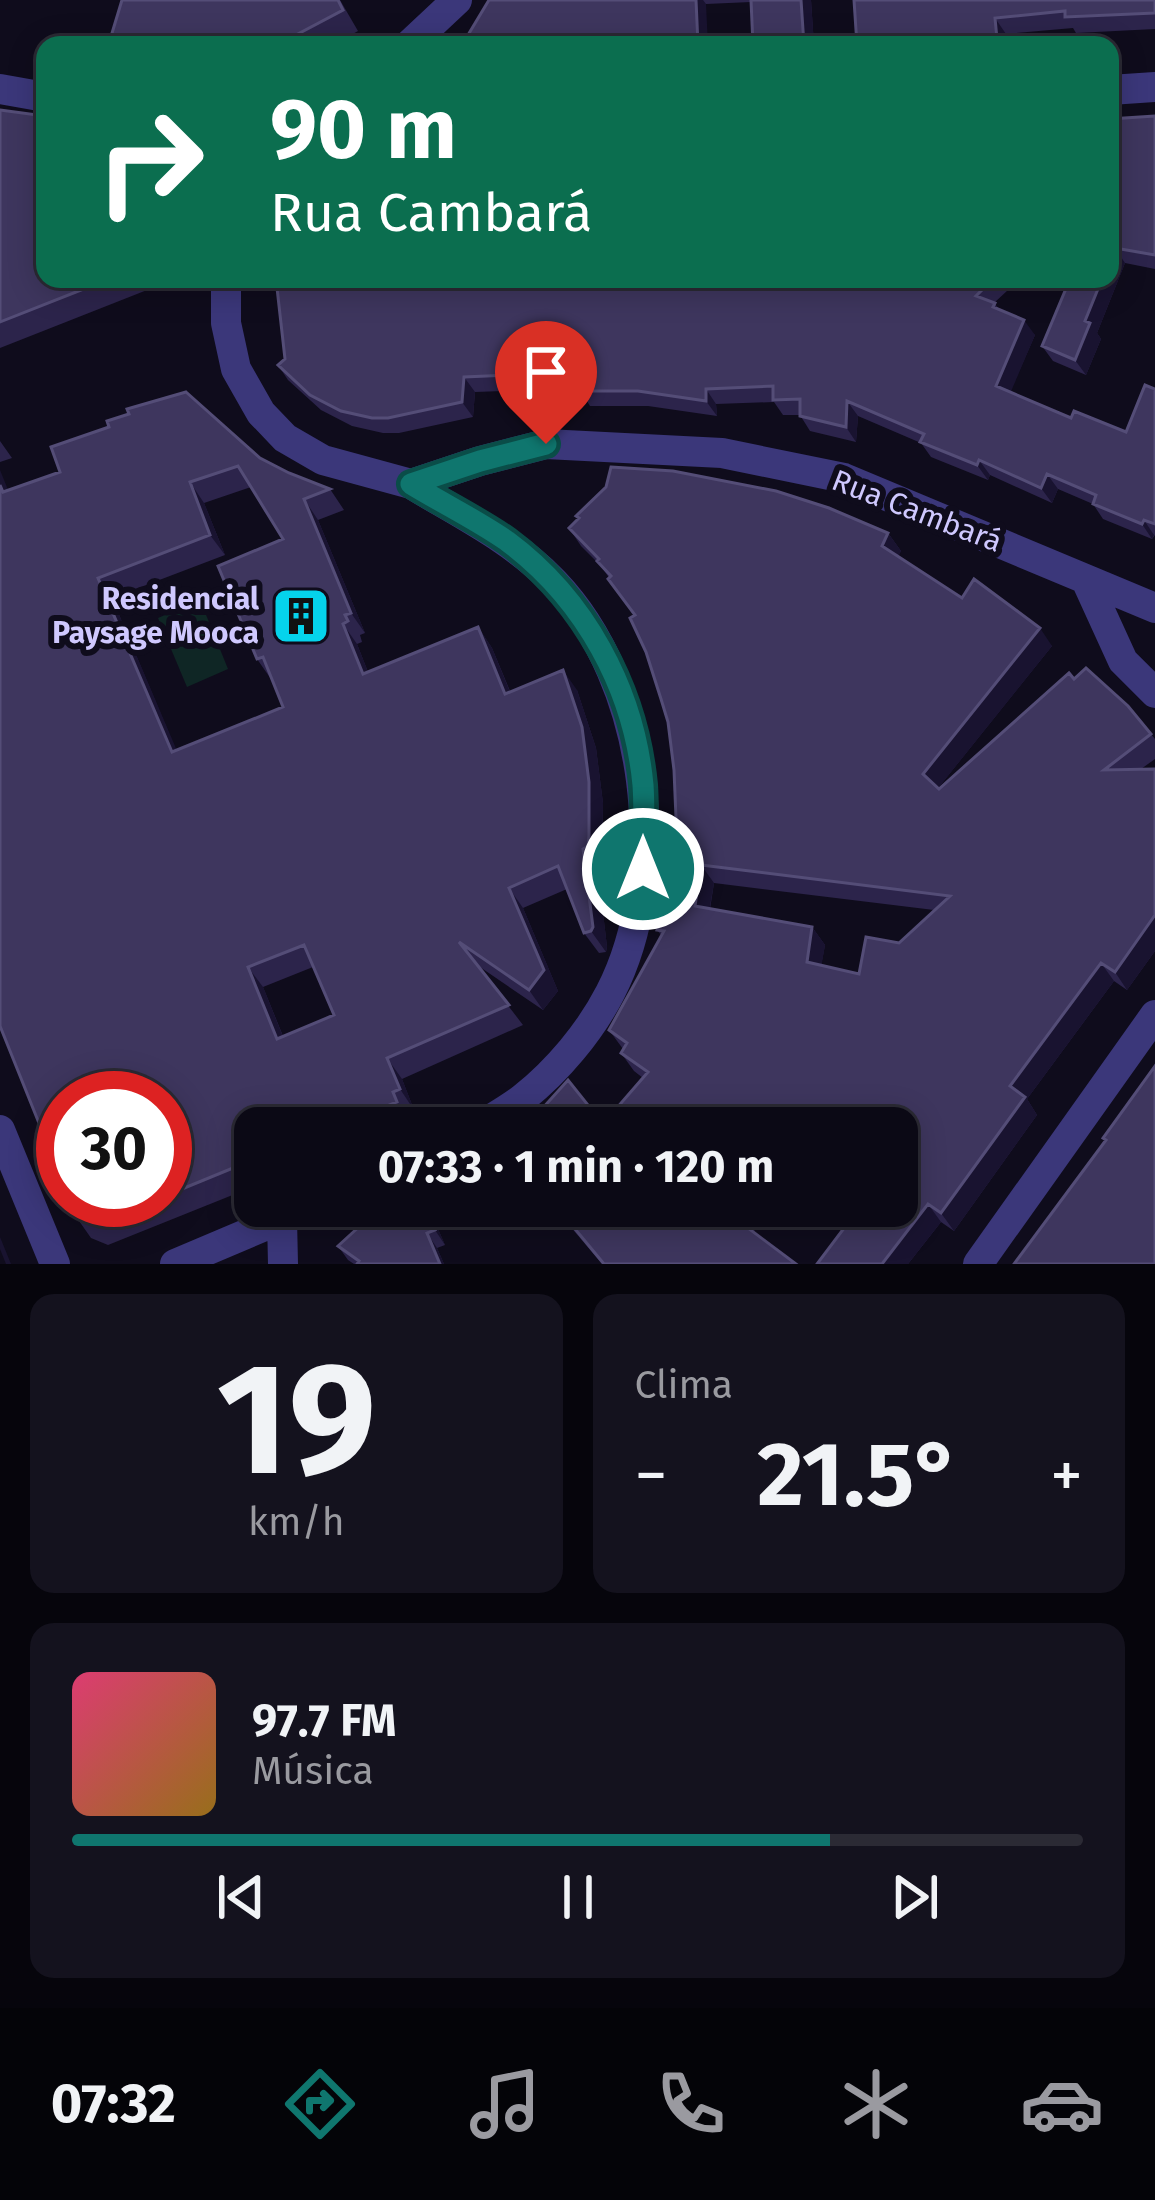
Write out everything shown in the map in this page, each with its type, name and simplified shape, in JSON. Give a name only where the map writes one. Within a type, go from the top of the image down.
[{"type":"street","points":[[419,36],[457,0]]},
{"type":"street","points":[[1119,89],[1155,87]]},
{"type":"street","points":[[0,89],[36,95]]},
{"type":"street","points":[[226,288],[226,323],[236,369],[261,413],[285,438],[323,460],[411,484],[505,540],[554,582],[587,624],[619,683],[643,786],[643,869],[632,941],[609,995],[571,1052],[509,1107]]},
{"type":"street","name":"Rua Cambará","points":[[411,484],[546,444],[722,453],[844,478],[1155,608]]},
{"type":"street","points":[[1086,580],[1123,662],[1155,693]]},
{"type":"street","points":[[978,1264],[1155,1015]]},
{"type":"street","points":[[0,1130],[55,1264]]},
{"type":"street","points":[[175,1264],[263,1227]]},
{"type":"street","points":[[282,1227],[284,1264]]},
{"type":"green space","points":[[200,600],[228,669],[187,687],[158,618]]},
{"type":"building","points":[[122,0],[338,0],[343,10],[294,36],[111,36]]},
{"type":"building","points":[[489,0],[696,0],[698,36],[467,36]]},
{"type":"building","points":[[751,0],[801,0],[803,36],[753,36]]},
{"type":"building","points":[[854,0],[1155,0],[1155,13],[1065,17],[1065,11],[995,18],[997,36],[856,36]]},
{"type":"building","points":[[0,110],[36,115],[36,288],[86,288],[0,322]]},
{"type":"building","points":[[1155,116],[1155,255],[1119,249],[1119,118]]},
{"type":"building","points":[[277,288],[984,288],[976,296],[1024,320],[996,386],[1071,418],[1074,411],[1126,432],[1145,385],[1155,389],[1155,524],[1144,520],[1142,524],[1093,504],[1096,495],[1047,474],[1041,488],[979,460],[977,465],[920,442],[924,434],[847,401],[846,427],[800,416],[800,399],[773,400],[773,386],[706,389],[706,401],[638,391],[579,391],[578,372],[464,377],[462,402],[372,418],[341,411],[310,395],[278,365],[285,359]]},
{"type":"building","points":[[1066,288],[1098,288],[1075,360],[1042,346]]},
{"type":"building","points":[[186,392],[260,458],[330,489],[304,499],[351,613],[345,615],[348,621],[343,624],[363,674],[478,627],[505,694],[563,670],[582,727],[589,782],[589,836],[583,849],[591,931],[584,933],[558,866],[509,888],[544,970],[529,990],[459,942],[509,1005],[387,1058],[400,1089],[393,1092],[397,1102],[384,1107],[234,1107],[234,1168],[192,1185],[192,1071],[36,1071],[36,1116],[0,1026],[0,485],[3,492],[60,472],[51,447],[109,427],[107,421],[129,414],[127,409]],"holes":[[[238,466],[283,539],[218,566],[283,707],[172,752],[98,578],[210,535],[190,482]],[[304,945],[334,1015],[277,1039],[248,967]]]},
{"type":"building","points":[[611,467],[673,471],[776,491],[888,533],[882,546],[962,598],[974,579],[1040,628],[923,774],[939,789],[1069,673],[1074,679],[1086,668],[1151,734],[1104,770],[1155,769],[1155,915],[1115,972],[1101,963],[1010,1086],[1025,1097],[941,1213],[928,1204],[918,1217],[918,1107],[618,1107],[648,1072],[621,1053],[627,1043],[609,1030],[664,931],[657,930],[671,888],[674,770],[668,722],[630,618],[635,615],[599,559],[569,528],[606,487]],"holes":[[[701,865],[950,896],[899,943],[866,937],[859,974],[807,962],[812,927],[695,906]]]},
{"type":"building","points":[[1155,1066],[1155,1264],[1014,1264],[1106,1140],[1103,1138]]},
{"type":"building","points":[[568,1080],[589,1107],[544,1107]]},
{"type":"building","points":[[359,1227],[434,1227],[427,1233],[440,1264],[357,1264],[338,1246]]},
{"type":"building","points":[[573,1227],[747,1227],[796,1264],[604,1264]]},
{"type":"building","points":[[845,1227],[910,1227],[882,1264],[817,1264]]},
{"type":"place","name":"Residencial Paysage Mooca","points":[[301,616]]},
{"type":"route","points":[[546,444],[411,484],[505,540],[554,582],[587,624],[619,683],[634,734],[643,786],[643,869]]}]
